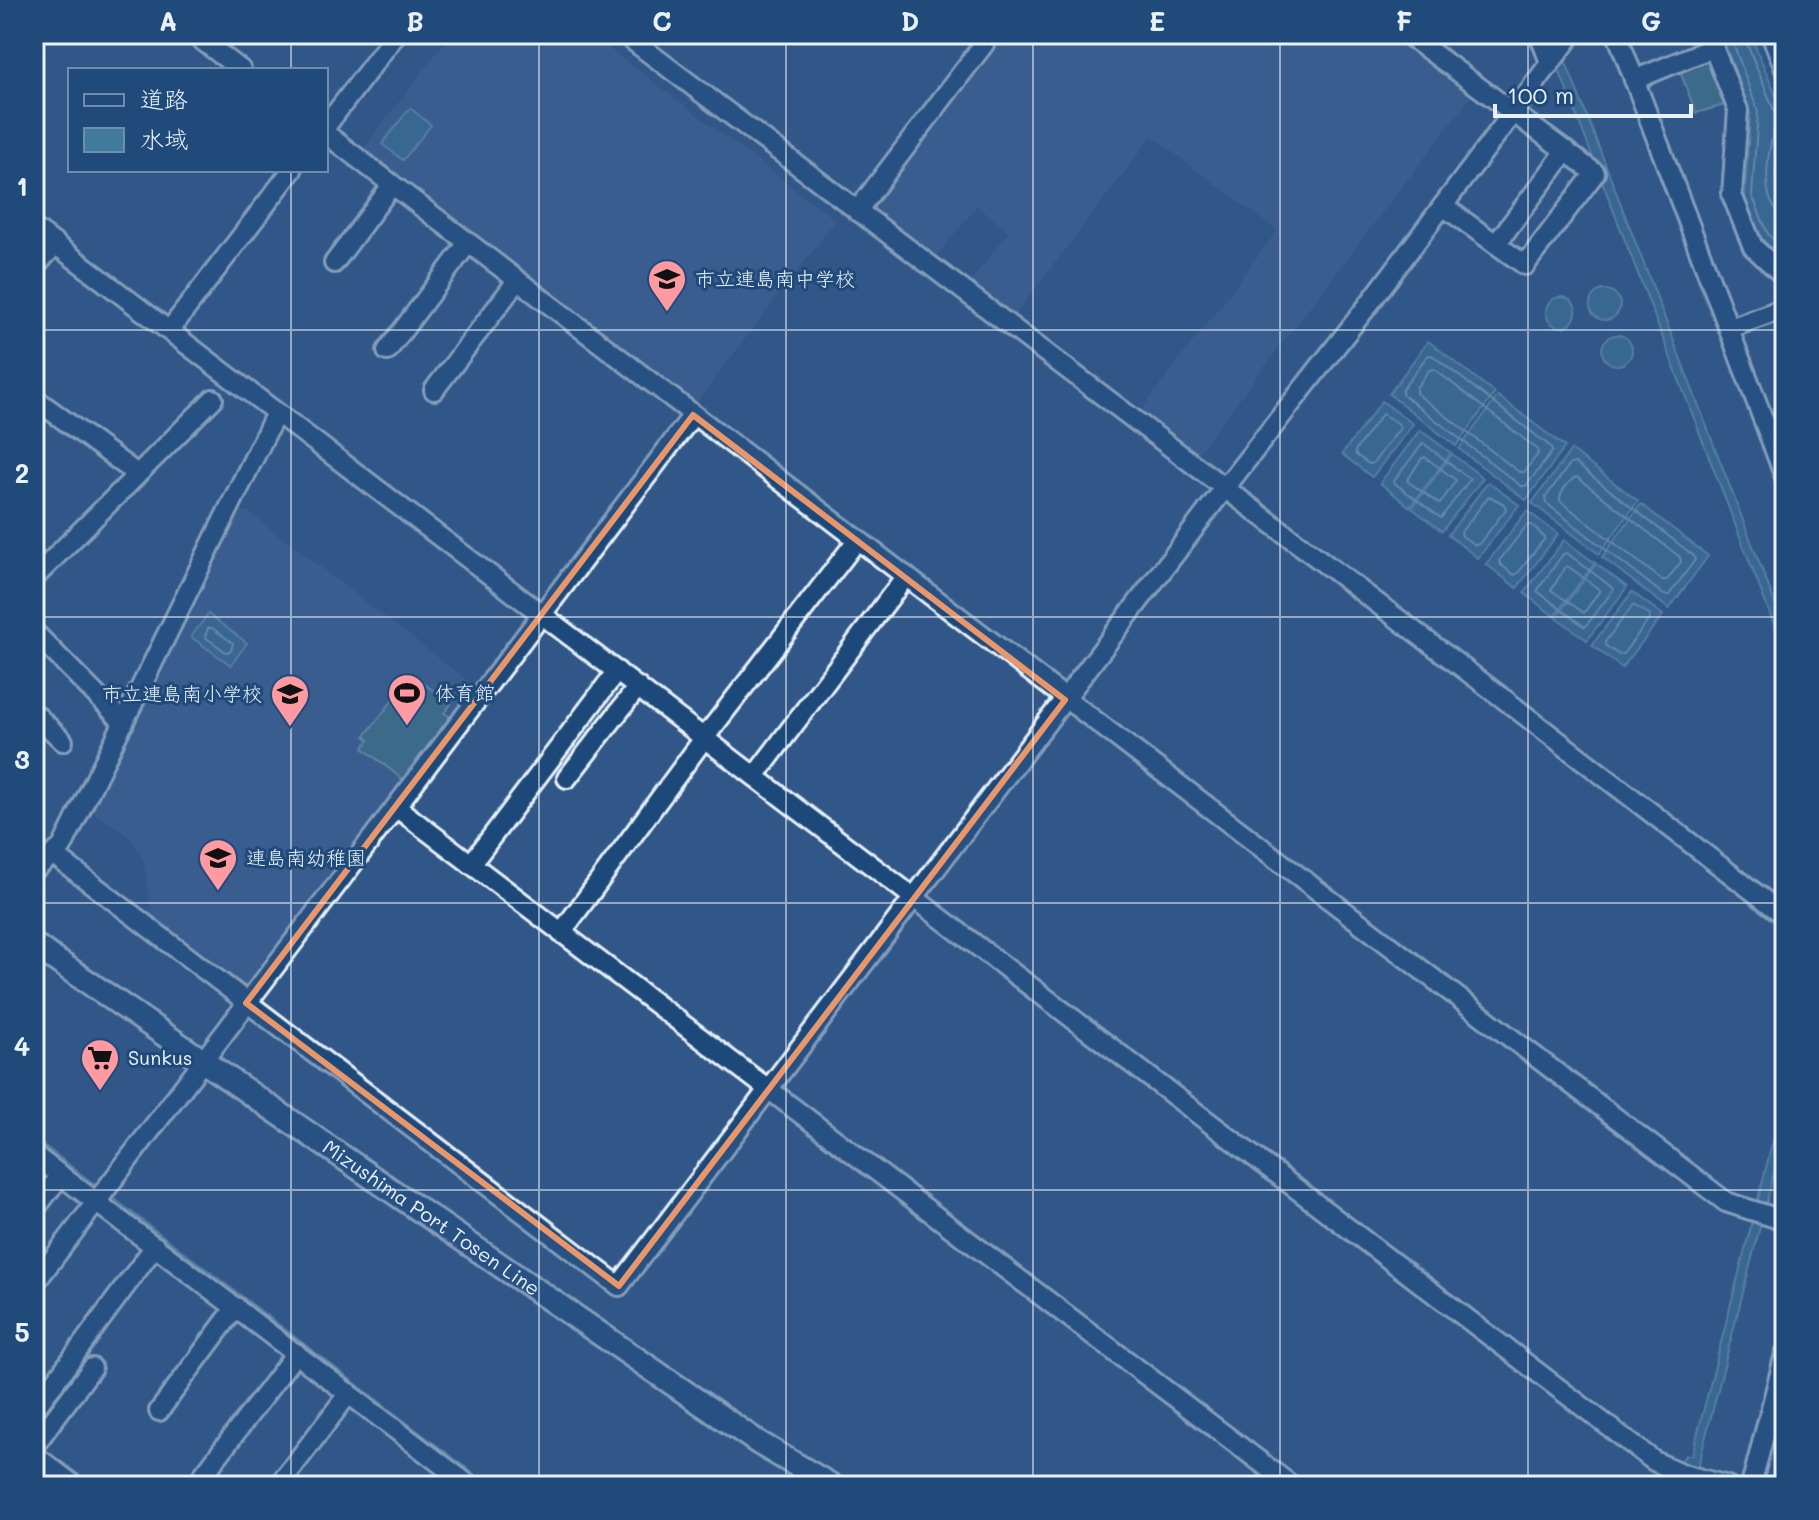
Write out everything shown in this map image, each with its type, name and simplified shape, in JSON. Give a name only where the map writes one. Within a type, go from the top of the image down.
[{"type":"main road","name":"Mizushima Port Tosen Line","points":[[34,945],[759,1443],[832,1486]]},
{"type":"street","points":[[194,34],[238,68]]},
{"type":"street","points":[[328,123],[396,34]]},
{"type":"street","points":[[624,34],[1500,696],[1785,916]]},
{"type":"street","points":[[857,211],[984,44],[988,34]]},
{"type":"street","points":[[54,855],[619,1286],[1559,51],[1539,34]]},
{"type":"street","points":[[1617,34],[1785,477]]},
{"type":"street","points":[[1771,34],[1785,69]]},
{"type":"street","points":[[1417,37],[1512,113],[1595,173],[1525,265],[1443,206]]},
{"type":"street","points":[[1634,80],[1711,41],[1739,118],[1732,195],[1753,247],[1785,277]]},
{"type":"street","points":[[328,136],[1726,1202],[1785,1221]]},
{"type":"street","points":[[1496,244],[1566,151]]},
{"type":"street","points":[[169,331],[290,172]]},
{"type":"street","points":[[334,263],[392,185]]},
{"type":"street","points":[[34,228],[1654,1461],[1728,1486]]},
{"type":"street","points":[[387,351],[468,243]]},
{"type":"street","points":[[34,267],[56,244]]},
{"type":"street","points":[[434,390],[517,281]]},
{"type":"street","points":[[1730,328],[1785,308]]},
{"type":"street","points":[[34,398],[137,474]]},
{"type":"street","points":[[34,578],[213,399]]},
{"type":"street","points":[[34,870],[62,847],[276,413]]},
{"type":"street","points":[[34,1284],[693,415]]},
{"type":"street","points":[[561,933],[705,737],[858,539]]},
{"type":"street","points":[[755,776],[906,576]]},
{"type":"street","points":[[36,634],[124,723]]},
{"type":"street","points":[[471,864],[617,671]]},
{"type":"street","points":[[567,778],[638,687]]},
{"type":"street","points":[[34,713],[63,741]]},
{"type":"street","points":[[396,807],[1292,1486]]},
{"type":"street","points":[[34,1155],[61,1175],[101,1196],[155,1246],[468,1485]]},
{"type":"street","points":[[34,1210],[61,1175]]},
{"type":"street","points":[[34,1410],[155,1246]]},
{"type":"street","points":[[159,1411],[236,1307]]},
{"type":"street","points":[[195,1486],[296,1353]]},
{"type":"street","points":[[1751,1486],[1785,1354]]},
{"type":"street","points":[[34,1446],[92,1368]]},
{"type":"street","points":[[278,1486],[349,1393]]},
{"type":"street","points":[[34,1455],[75,1486]]},
{"type":"highlighted area","points":[[693,415],[1065,700],[619,1286],[246,1003]]},
{"type":"shaded area","name":"市立連島南中学校","points":[[451,34],[590,34],[836,220],[693,407],[363,156],[363,149]]},
{"type":"shaded area","points":[[997,34],[1396,34],[1474,93],[1195,457],[1138,414],[1277,231],[1152,136],[1012,319],[968,285],[1009,231],[976,206],[934,260],[875,216],[873,199]]},
{"type":"shaded area","name":"市立連島南小学校","points":[[248,511],[481,691],[249,991],[152,915],[143,859],[136,847],[126,834],[87,808],[233,512]]},
{"type":"green space","points":[[1704,57],[1711,58],[1728,104],[1696,113],[1678,66]]},
{"type":"green space","name":"体育館","points":[[408,680],[415,685],[419,680],[451,704],[444,713],[450,717],[402,779],[363,748],[369,740],[365,736]]},
{"type":"water","points":[[1545,34],[1555,34],[1785,629],[1785,653]]},
{"type":"water","points":[[1721,34],[1750,34],[1781,107],[1775,177],[1785,213],[1785,261],[1761,238],[1745,197],[1750,113]]},
{"type":"water","points":[[410,108],[431,125],[403,160],[382,144]]},
{"type":"water","points":[[1605,290],[1616,294],[1620,305],[1616,316],[1605,320],[1594,316],[1590,305],[1594,294]]},
{"type":"water","points":[[1561,297],[1572,301],[1576,312],[1572,323],[1561,327],[1550,323],[1546,312],[1550,301]]},
{"type":"water","points":[[1617,335],[1628,339],[1632,350],[1628,361],[1617,365],[1606,361],[1602,350],[1606,339]]},
{"type":"water","points":[[1428,341],[1495,393],[1456,446],[1389,394]]},
{"type":"water","points":[[1498,396],[1565,447],[1526,500],[1459,449]]},
{"type":"water","points":[[1382,401],[1413,424],[1372,477],[1342,454]]},
{"type":"water","points":[[1420,430],[1451,453],[1410,507],[1380,483]]},
{"type":"water","points":[[1571,450],[1638,501],[1599,554],[1532,503]]},
{"type":"water","points":[[1452,454],[1483,478],[1442,531],[1412,508]]},
{"type":"water","points":[[1488,482],[1519,505],[1478,558],[1448,535]]},
{"type":"water","points":[[1641,504],[1708,556],[1669,609],[1602,557]]},
{"type":"water","points":[[1527,511],[1558,534],[1517,588],[1486,564]]},
{"type":"water","points":[[1564,540],[1595,563],[1554,616],[1524,593]]},
{"type":"water","points":[[1596,564],[1627,587],[1587,640],[1556,617]]},
{"type":"water","points":[[1632,592],[1663,615],[1622,668],[1592,645]]},
{"type":"water","points":[[208,614],[247,643],[231,665],[191,637]]},
{"type":"water","points":[[1785,1094],[1785,1130],[1693,1486],[1686,1486],[1688,1481],[1680,1462],[1686,1455],[1692,1455]]},
{"type":"waterway","points":[[34,1139],[99,1189]]},
{"type":"waterway","points":[[109,1196],[488,1486]]},
{"type":"place","name":"市立連島南中学校","points":[[667,313]]},
{"type":"place","name":"体育館","points":[[407,727]]},
{"type":"place","name":"市立連島南小学校","points":[[290,728]]},
{"type":"place","name":"連島南幼稚園","points":[[218,892]]},
{"type":"place","name":"Sunkus","points":[[100,1092]]}]
